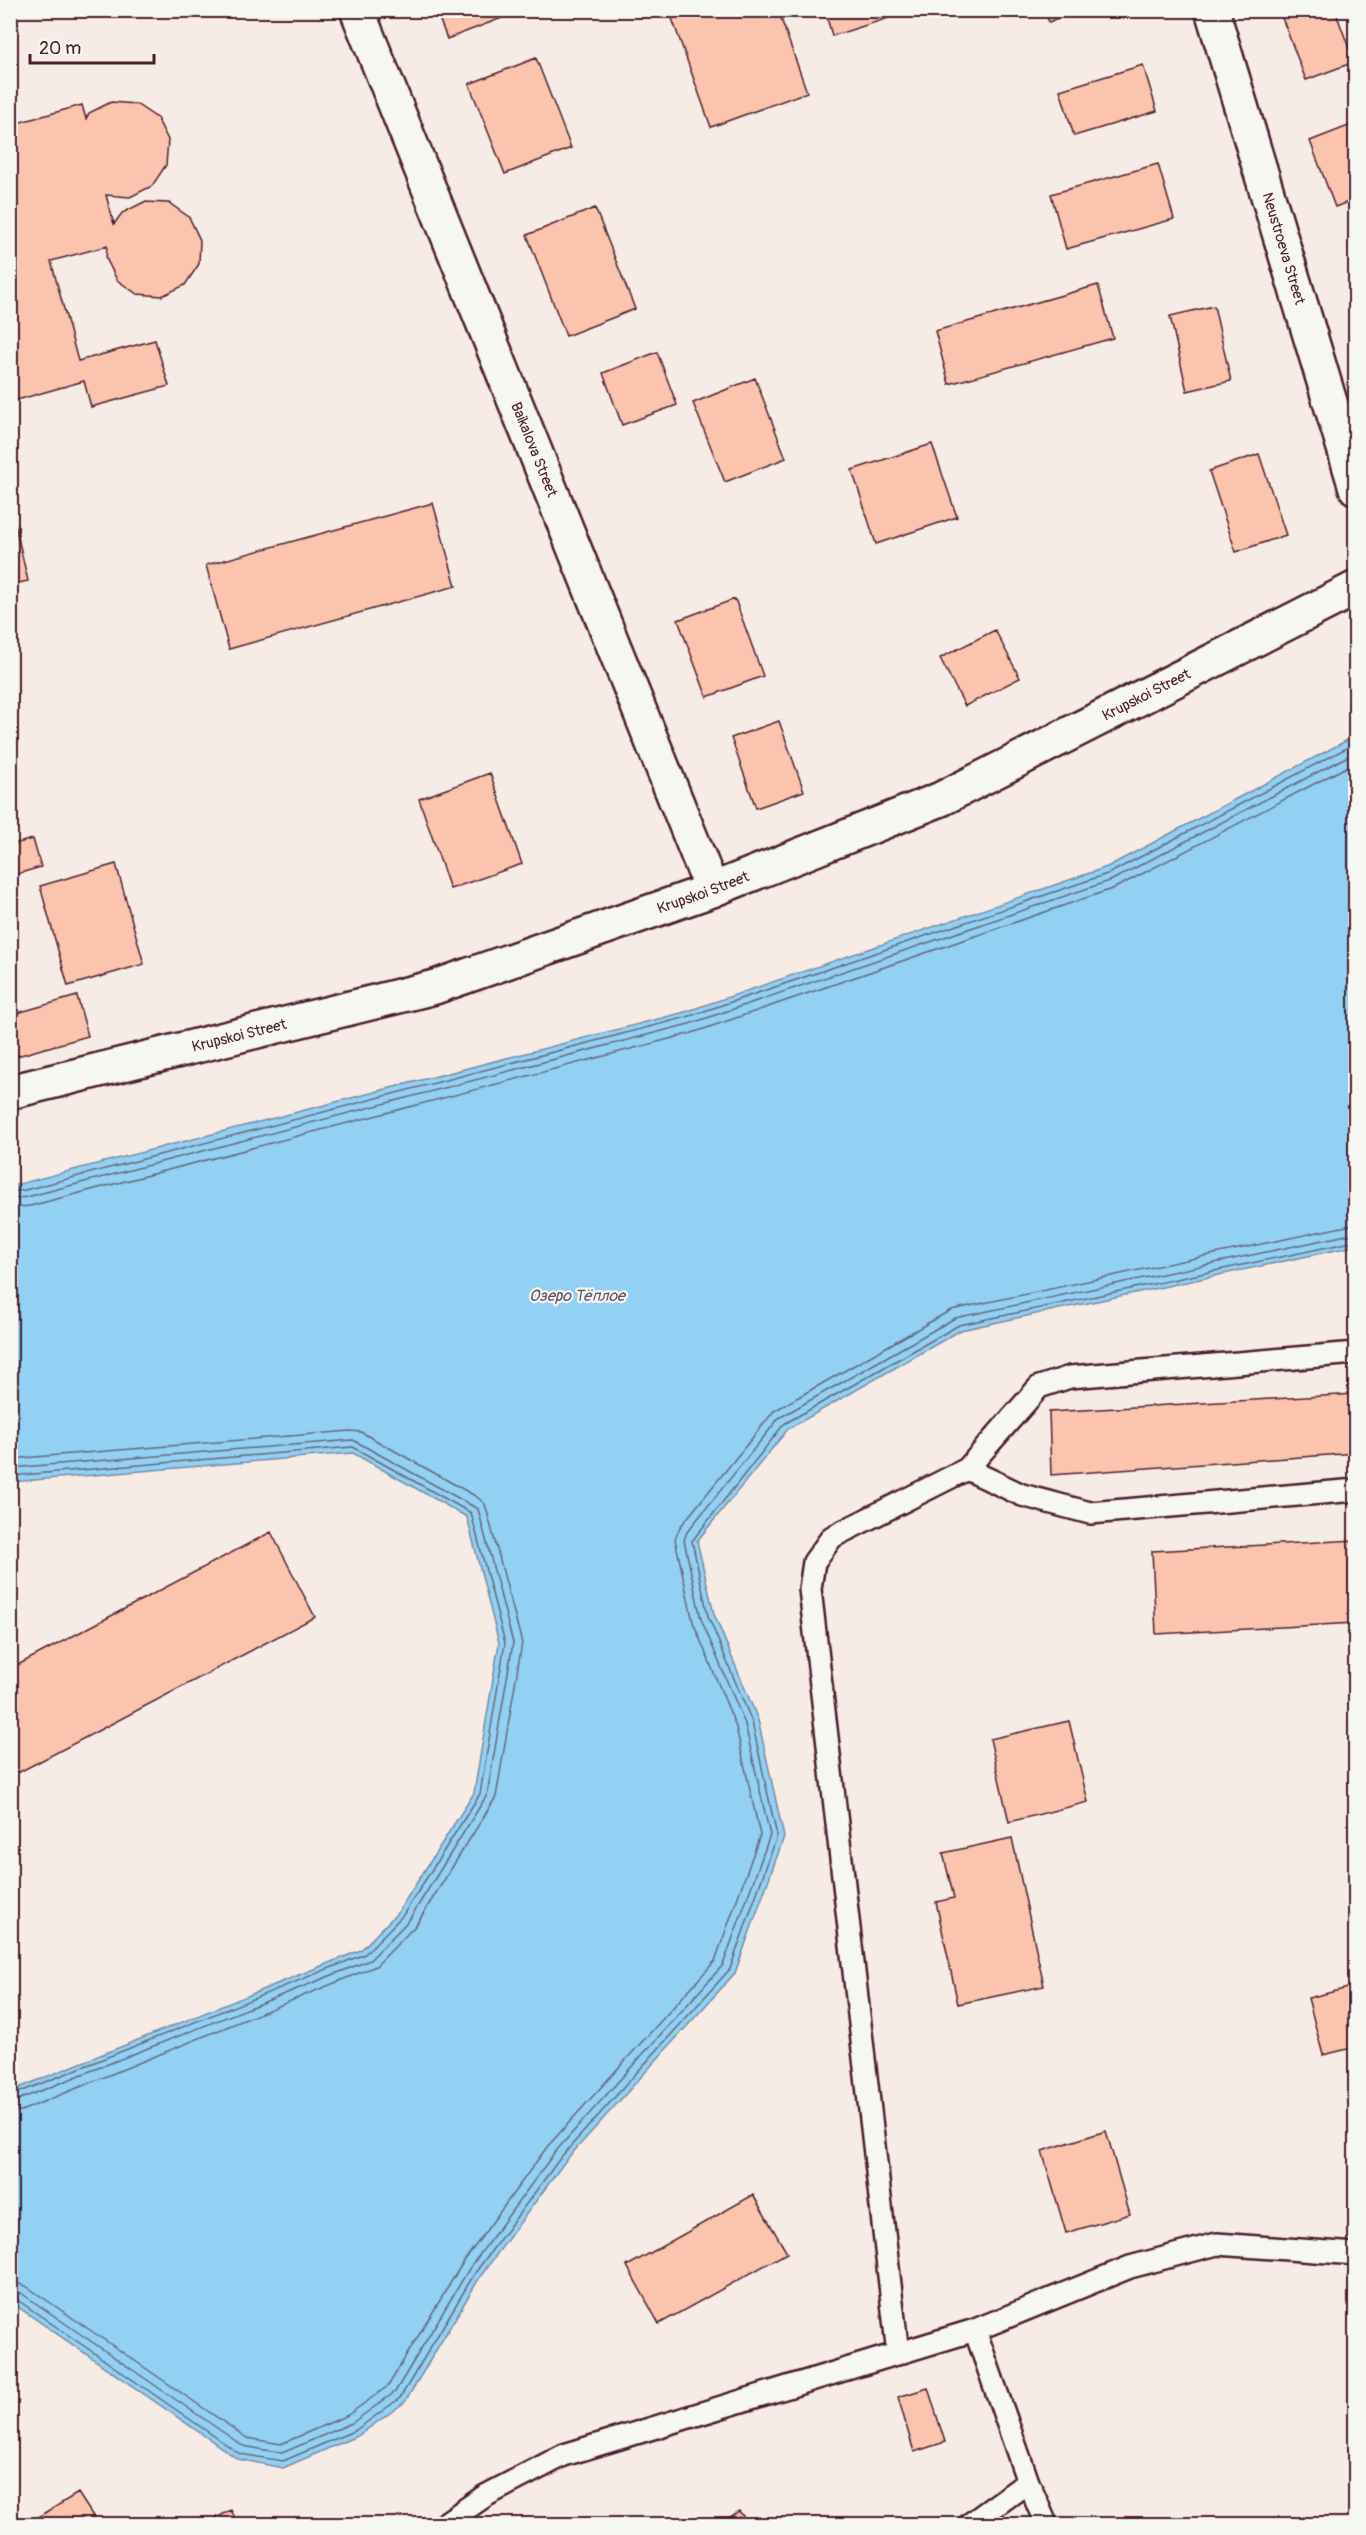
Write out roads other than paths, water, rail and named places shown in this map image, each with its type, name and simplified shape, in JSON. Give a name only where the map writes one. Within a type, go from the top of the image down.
[{"type":"street","name":"Baikalova Street","points":[[357,10],[712,890]]},
{"type":"street","name":"Neustroeva Street","points":[[1212,10],[1356,488]]},
{"type":"street","name":"Krupskoi Street","points":[[10,1092],[435,987],[712,890],[941,800],[1356,588]]},
{"type":"lane","points":[[898,2354],[810,1589],[814,1562],[832,1537],[966,1469],[1040,1387],[1070,1377],[1356,1353]]},
{"type":"lane","points":[[966,1469],[1022,1495],[1090,1513],[1356,1490]]},
{"type":"lane","points":[[444,2524],[485,2496],[564,2455],[975,2330],[1130,2267],[1217,2244],[1356,2254]]},
{"type":"lane","points":[[975,2330],[1028,2482],[1046,2524]]},
{"type":"lane","points":[[970,2524],[1028,2482]]},
{"type":"water","name":"Озеро Тёплое","points":[[1355,736],[1355,1246],[961,1330],[788,1429],[697,1541],[714,1614],[758,1720],[784,1837],[735,1973],[566,2160],[480,2277],[405,2402],[359,2435],[283,2468],[238,2459],[11,2302],[11,2091],[361,1950],[398,1912],[474,1793],[499,1643],[467,1517],[353,1453],[11,1482],[11,1186],[685,1012],[1107,867]]}]
